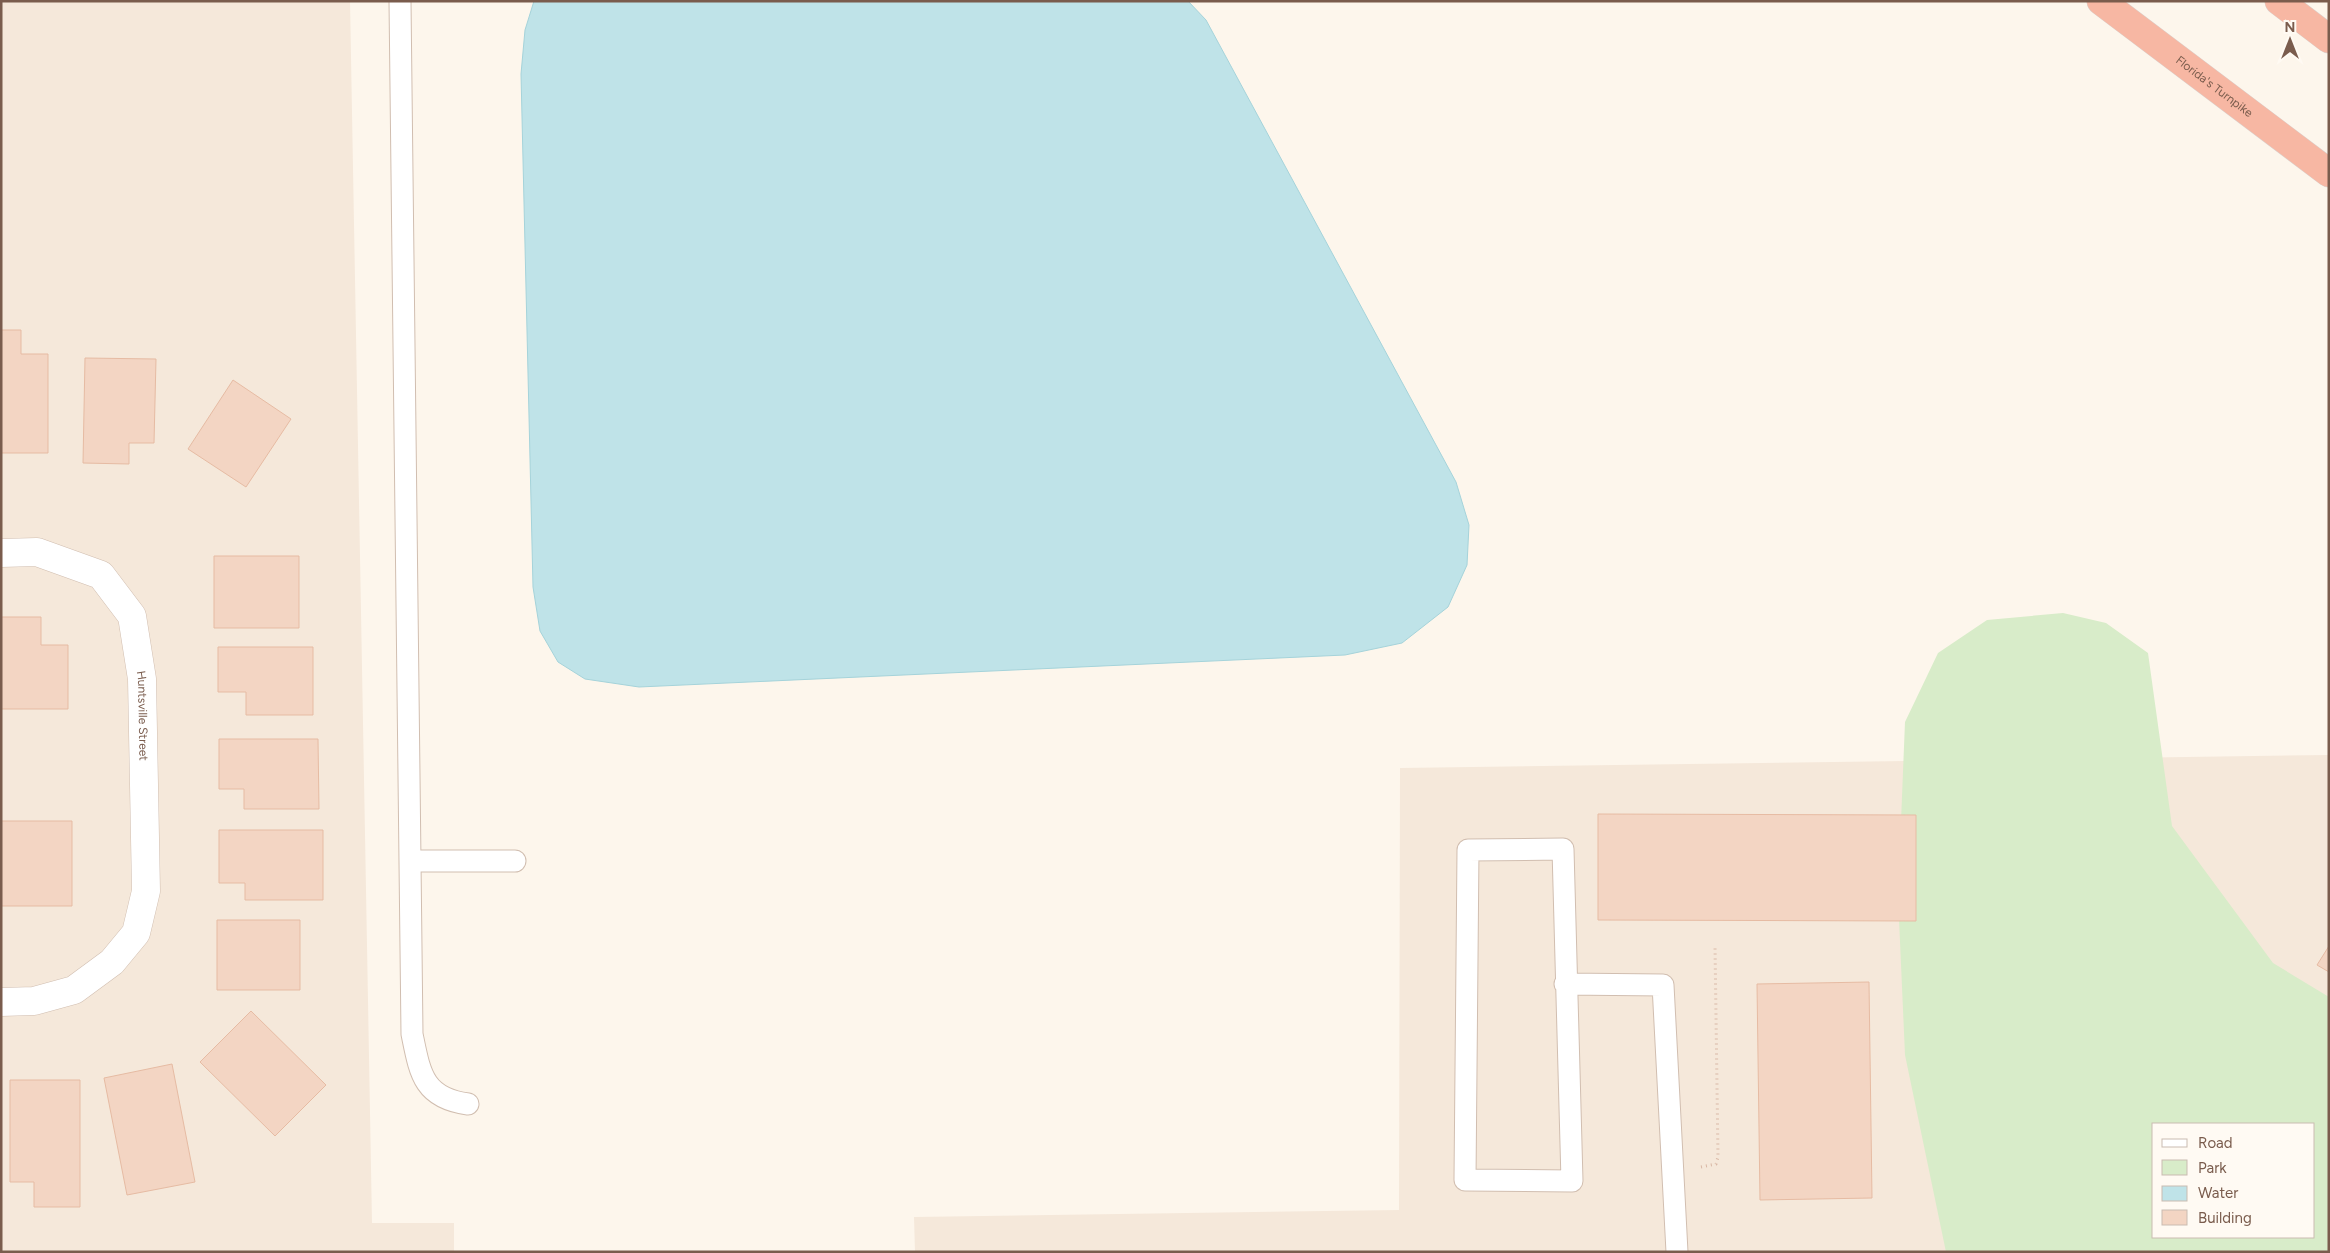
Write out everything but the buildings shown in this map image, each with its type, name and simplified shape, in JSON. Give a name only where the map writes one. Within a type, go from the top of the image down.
[{"type":"highway","name":"Florida's Turnpike","points":[[2101,1],[2329,172]]},
{"type":"highway","points":[[2279,1],[2329,39]]},
{"type":"street","name":"Huntsville Street","points":[[1,553],[37,552],[100,575],[132,616],[142,679],[146,891],[136,933],[112,962],[74,990],[34,1002],[1,1002]]},
{"type":"lane","points":[[400,1],[412,1034],[420,1072],[435,1092],[453,1102],[468,1104]]},
{"type":"lane","points":[[1563,849],[1565,984],[1572,1181],[1465,1180],[1468,850],[1563,849]]},
{"type":"lane","points":[[410,861],[516,861]]},
{"type":"lane","points":[[1565,984],[1663,985],[1677,1252]]},
{"type":"path","points":[[1697,1170],[1700,1167],[1716,1164],[1718,1157],[1716,945]]},
{"type":"shaded area","points":[[1,1],[350,1],[372,1223],[454,1223],[454,1252],[1,1252]]},
{"type":"shaded area","points":[[2329,755],[2329,1252],[915,1252],[914,1217],[1399,1210],[1400,768]]},
{"type":"green space","points":[[2063,613],[2106,623],[2148,653],[2172,826],[2273,963],[2329,997],[2329,1252],[1946,1252],[1905,1055],[1898,896],[1905,722],[1938,653],[1987,620]]},
{"type":"water","points":[[534,1],[1188,1],[1206,20],[1456,482],[1469,525],[1467,565],[1448,607],[1402,643],[1345,655],[639,687],[585,679],[558,662],[540,631],[533,587],[521,74],[525,30]]}]
